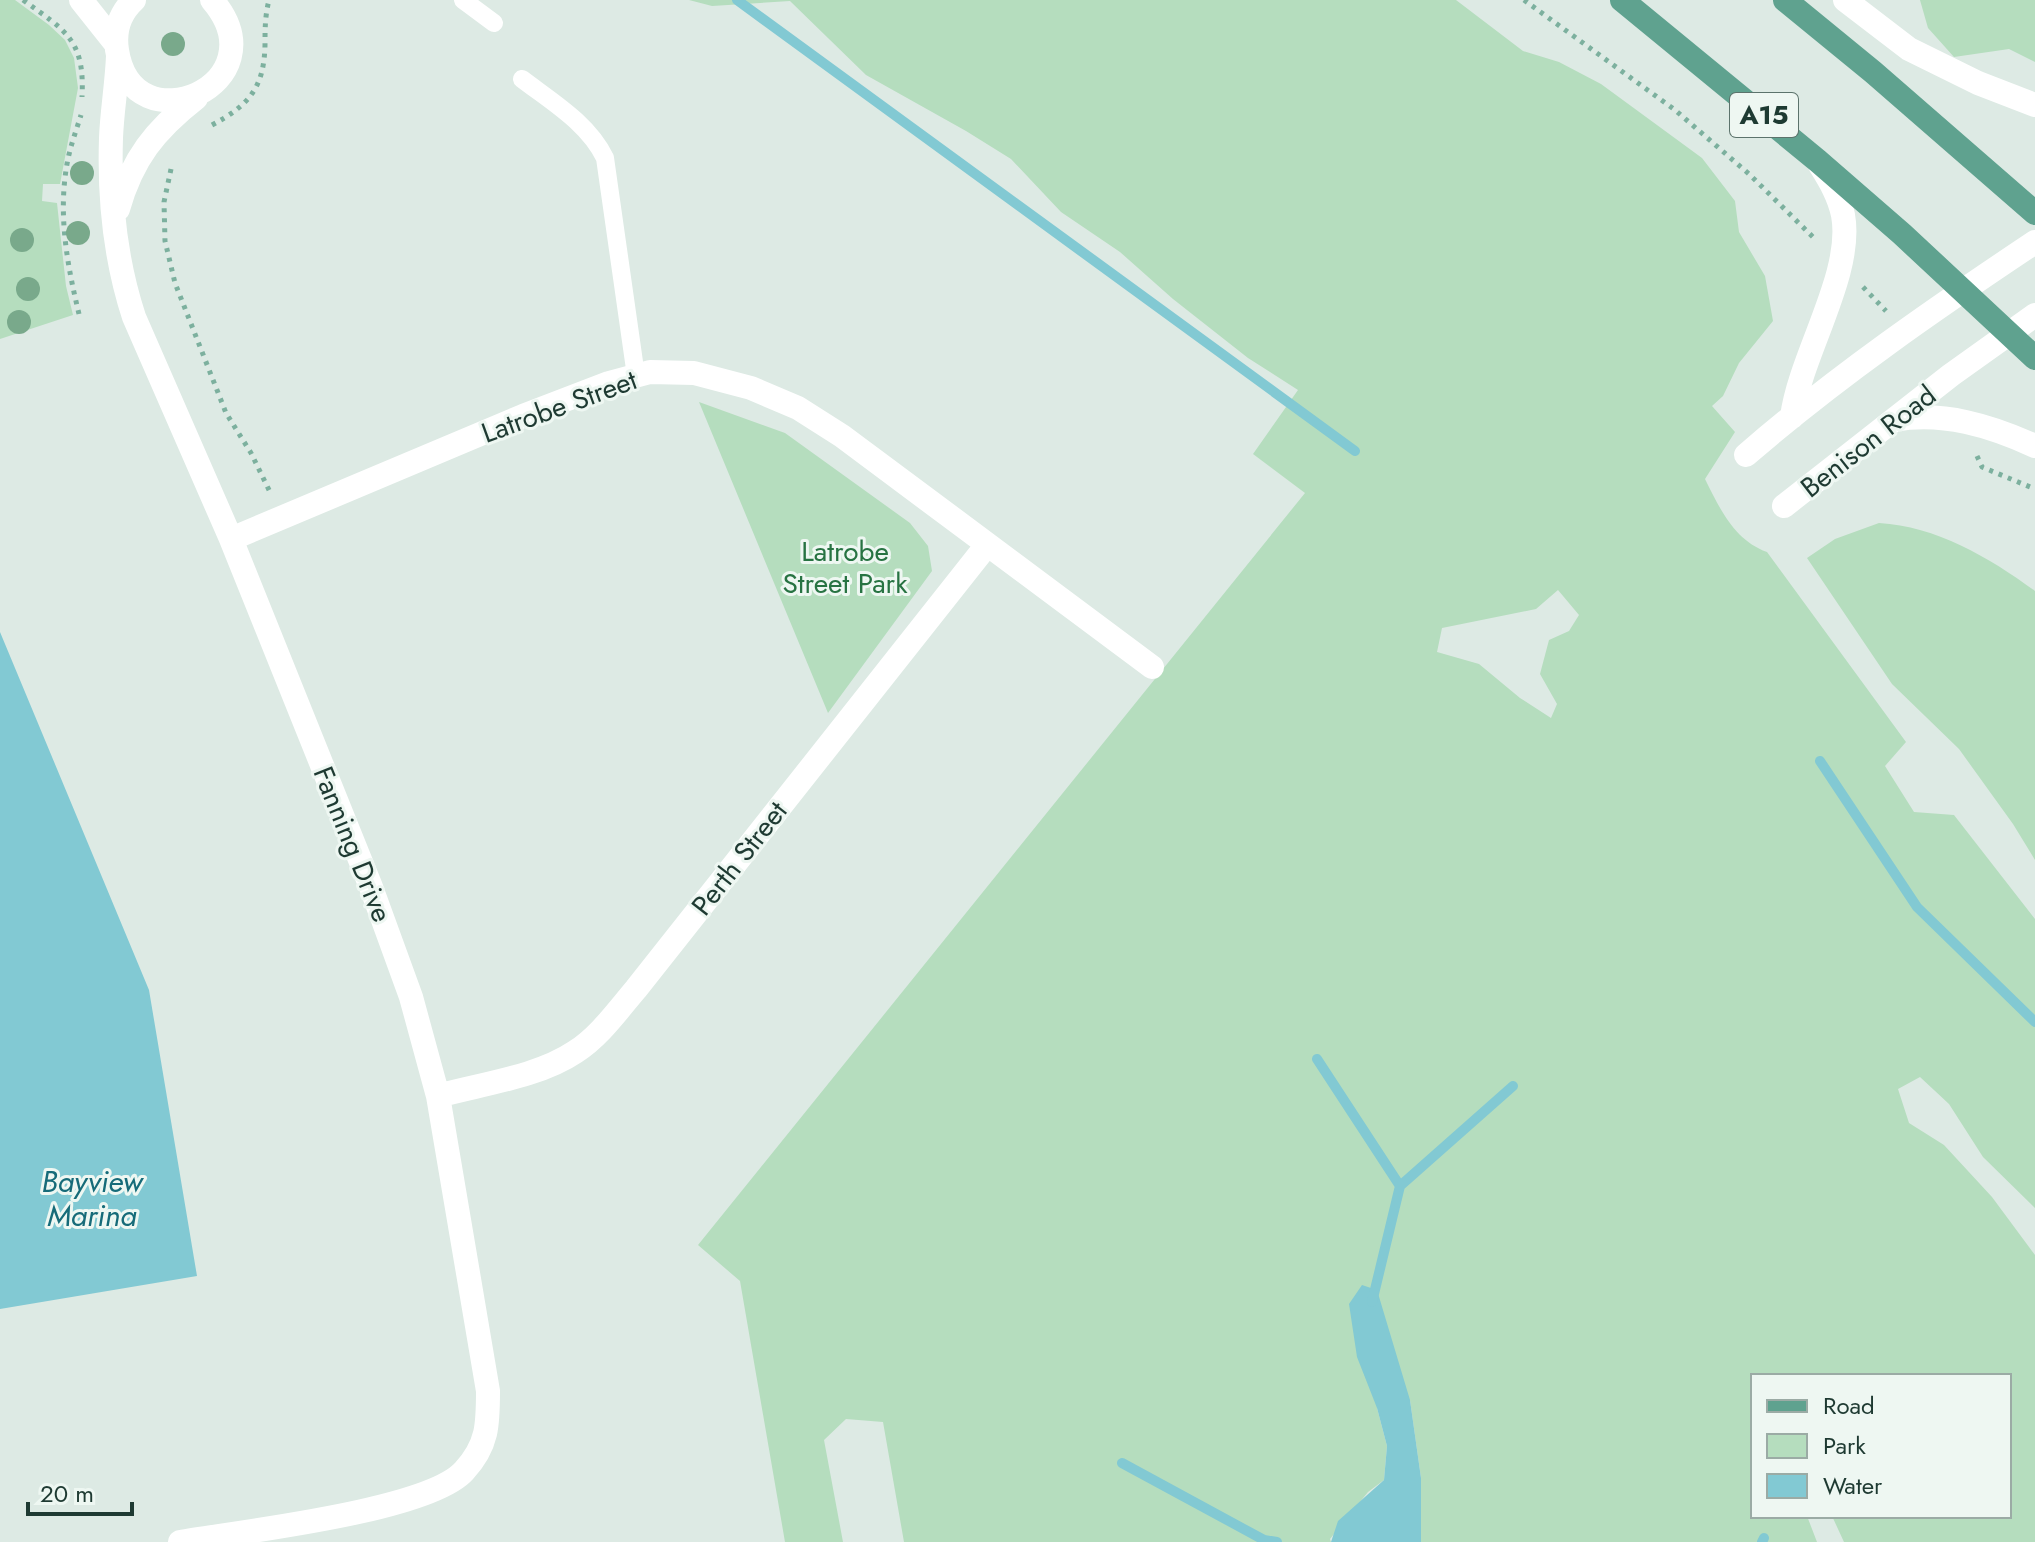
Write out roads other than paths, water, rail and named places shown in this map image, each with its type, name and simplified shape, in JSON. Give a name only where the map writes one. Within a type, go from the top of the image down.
[{"type":"main road","name":"A15","points":[[1622,0],[1818,161],[2035,358]]},
{"type":"main road","points":[[1785,0],[2035,213]]},
{"type":"street","points":[[81,0],[117,50],[128,78],[150,96],[181,101],[207,90]]},
{"type":"street","name":"Fanning Drive","points":[[134,0],[117,29],[111,135],[112,196],[120,266],[134,317],[231,539],[385,924],[411,997],[438,1096],[488,1391],[488,1428],[479,1450],[463,1473],[435,1489],[395,1504],[180,1542]]},
{"type":"street","points":[[212,0],[225,17],[231,38]]},
{"type":"street","name":"Fanning Drive","points":[[116,236],[117,213],[124,190],[144,149],[168,120],[216,83],[227,66],[237,0]]},
{"type":"street","points":[[1845,0],[1909,49],[1978,83],[2035,105]]},
{"type":"street","points":[[1792,417],[1798,385],[1840,264],[1843,217],[1832,184],[1818,161]]},
{"type":"street","points":[[1746,455],[1907,330],[2035,242]]},
{"type":"street","points":[[2009,335],[2035,315]]},
{"type":"street","name":"Benison Road","points":[[1784,506],[1951,375],[2009,335]]},
{"type":"street","name":"Latrobe Street","points":[[231,539],[609,383],[650,372],[709,376],[751,388],[798,408],[842,436],[1152,667]]},
{"type":"street","points":[[1892,421],[1942,417],[1980,425],[2035,446]]},
{"type":"street","name":"Perth Street","points":[[438,1096],[537,1070],[568,1056],[590,1040],[646,976],[987,545]]},
{"type":"lane","points":[[463,0],[494,23]]},
{"type":"lane","points":[[522,79],[585,128],[598,143],[605,158],[636,376]]},
{"type":"water","name":"Bayview Marina","points":[[0,632],[149,990],[197,1276],[0,1309]]},
{"type":"water","points":[[1362,1285],[1377,1290],[1410,1400],[1421,1478],[1421,1542],[1331,1542],[1338,1521],[1384,1480],[1387,1446],[1377,1408],[1357,1357],[1349,1304]]},
{"type":"waterway","points":[[737,0],[1355,451]]},
{"type":"waterway","points":[[1820,761],[1917,907],[2035,1022]]},
{"type":"waterway","points":[[1317,1059],[1400,1186]]},
{"type":"waterway","points":[[1372,1302],[1400,1186],[1513,1086]]},
{"type":"waterway","points":[[1122,1463],[1264,1540],[1277,1542]]},
{"type":"waterway","points":[[1762,1542],[1764,1538]]},
{"type":"park label","name":"Latrobe Street Park","points":[[845,567]]}]
